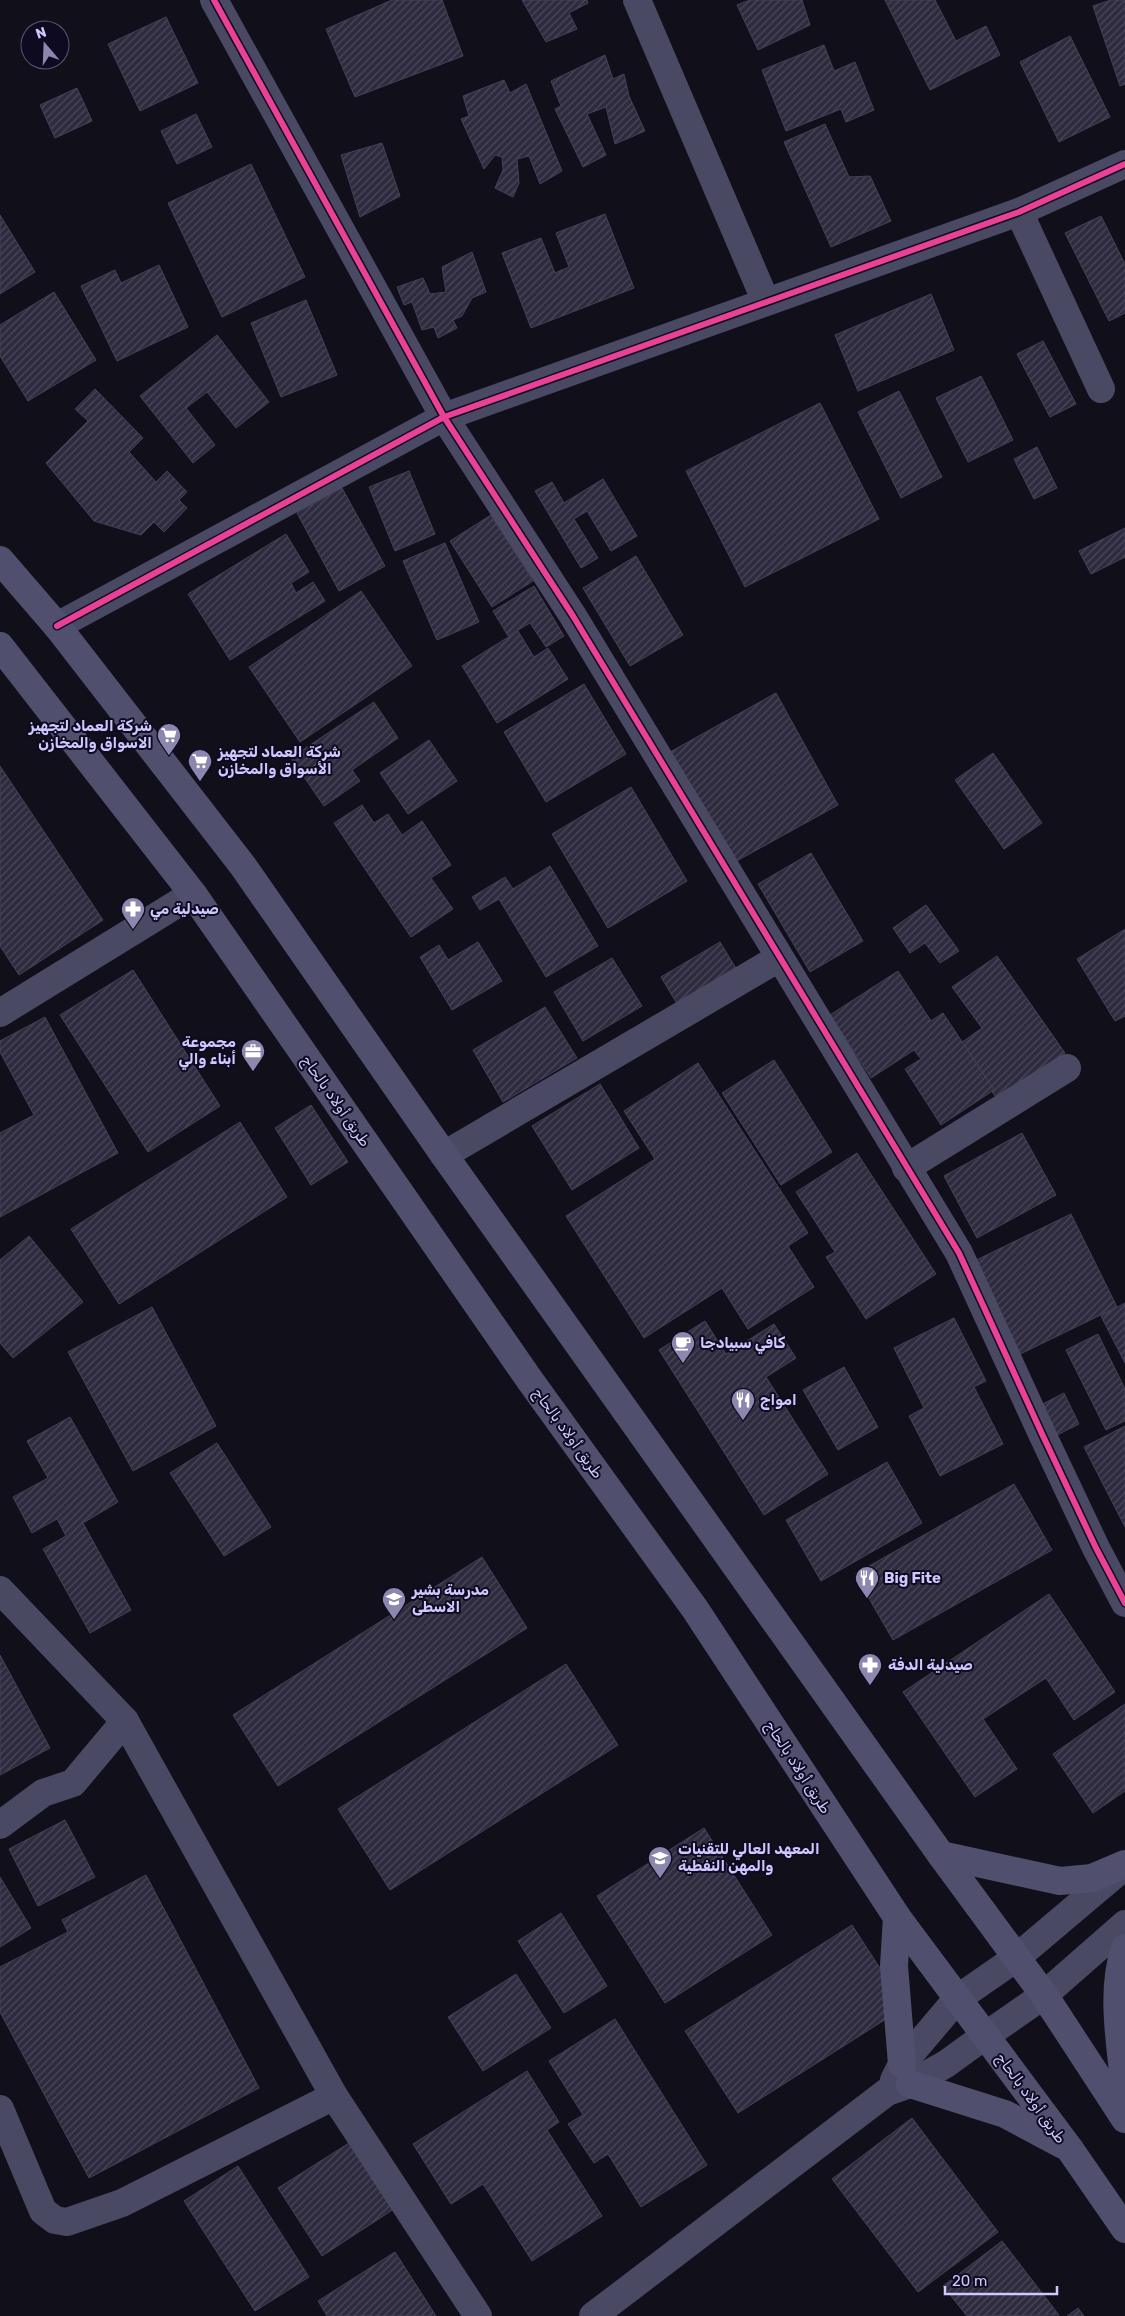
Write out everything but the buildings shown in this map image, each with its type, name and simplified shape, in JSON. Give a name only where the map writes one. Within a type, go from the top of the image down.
[{"type":"main road","points":[[0,560],[57,626],[243,866],[444,1155],[941,1855],[1044,1995],[1125,2119]]},
{"type":"main road","name":"طريق أولاد بالحاج","points":[[0,646],[193,894],[529,1379],[695,1609],[898,1917],[1068,2148],[1125,2229]]},
{"type":"main road","points":[[941,1855],[1060,1880],[1092,1878],[1125,1865]]},
{"type":"main road","points":[[898,1917],[894,1966],[900,2080],[1005,2114],[1068,2148]]},
{"type":"main road","points":[[1125,1948],[1118,1968],[1118,1991],[1125,2091]]},
{"type":"street","points":[[214,0],[444,417],[574,616],[906,1168],[960,1252],[1047,1445],[1096,1548],[1125,1603]]},
{"type":"street","points":[[637,0],[766,302]]},
{"type":"street","points":[[57,626],[444,417],[1019,212],[1125,164]]},
{"type":"street","points":[[1019,212],[1101,389]]},
{"type":"street","points":[[0,1013],[193,894]]},
{"type":"street","points":[[444,1155],[780,958]]},
{"type":"street","points":[[906,1168],[1067,1068]]},
{"type":"street","points":[[0,1590],[125,1721],[334,2096],[478,2316]]},
{"type":"street","points":[[0,1824],[43,1792],[73,1783],[125,1721]]},
{"type":"street","points":[[592,2316],[900,2080],[958,1999],[1016,1958],[1125,1865]]},
{"type":"street","points":[[900,2080],[946,2064],[985,2034],[1044,1995],[1125,1924]]},
{"type":"street","points":[[0,2109],[43,2211],[55,2220],[67,2222],[122,2204],[334,2096]]},
{"type":"cycle path","points":[[214,0],[444,417],[573,616],[959,1253],[1096,1548],[1125,1603]]},
{"type":"cycle path","points":[[57,626],[444,417],[1019,212],[1125,164]]},
{"type":"place","name":"شركة العماد لتجهيز الاسواق والمخازن","points":[[169,756]]},
{"type":"place","name":"شركة العماد لتجهيز الأسواق والمخازن","points":[[200,782]]},
{"type":"place","name":"صيدلية مي","points":[[133,930]]},
{"type":"place","name":"مجموعة أبناء والي","points":[[253,1072]]},
{"type":"place","name":"كافي سبيادجا","points":[[683,1364]]},
{"type":"place","name":"امواج","points":[[743,1421]]},
{"type":"place","name":"Big Fite","points":[[867,1599]]},
{"type":"place","name":"مدرسة بشير الاسطى","points":[[394,1620]]},
{"type":"place","name":"صيدلية الدفة","points":[[870,1686]]},
{"type":"place","name":"المعهد العالي للتقنيات والمهن النفطية","points":[[660,1879]]}]
